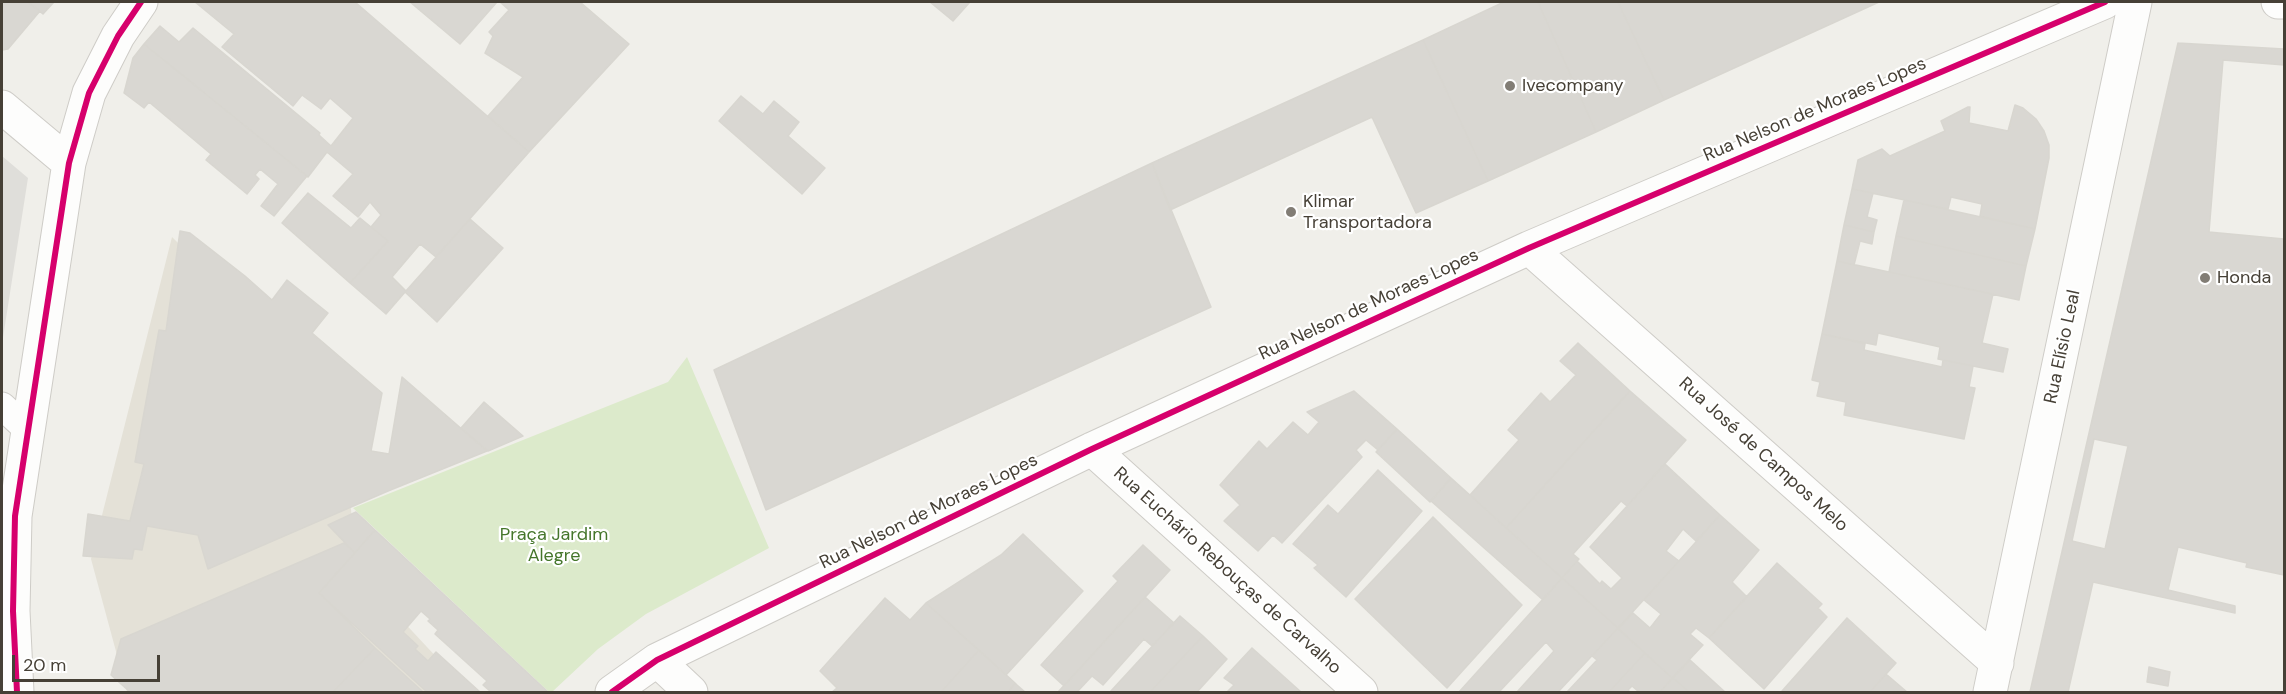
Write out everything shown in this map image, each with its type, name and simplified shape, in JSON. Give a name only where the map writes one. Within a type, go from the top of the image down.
[{"type":"street","points":[[17,693],[13,611],[15,516],[69,163],[89,93],[118,36],[141,2]]},
{"type":"street","name":"Rua Nelson de Moraes Lopes","points":[[612,693],[657,660],[1092,449],[1529,248],[2105,2]]},
{"type":"street","name":"Rua Elísio Leal","points":[[1994,678],[2135,2]]},
{"type":"street","points":[[2278,2],[2284,2]]},
{"type":"street","points":[[2,107],[69,163]]},
{"type":"street","name":"Rua José de Campos Melo","points":[[1529,248],[1994,678]]},
{"type":"street","name":"Rua Euchário Rebouças de Carvalho","points":[[1092,449],[1361,693]]},
{"type":"street","points":[[657,660],[692,693]]},
{"type":"lane","points":[[2,406],[28,430]]},
{"type":"shaded area","points":[[2,156],[28,178],[2,344]]},
{"type":"shaded area","points":[[172,237],[341,405],[357,572],[469,692],[127,692],[91,559]]},
{"type":"green space","name":"Praça Jardim Alegre","points":[[687,357],[769,548],[646,614],[598,649],[552,692],[549,692],[353,508],[668,382]]},
{"type":"building","points":[[2,2],[28,2],[40,11],[8,49],[2,50]]},
{"type":"building","points":[[28,2],[54,2],[43,14]]},
{"type":"building","points":[[195,2],[355,2],[529,152],[436,257],[420,244],[392,277],[406,291],[386,314],[350,283],[388,241],[371,227],[381,215],[370,202],[358,217],[333,196],[353,174],[327,152],[308,177],[144,44],[160,26],[179,42],[193,28],[320,133],[319,135],[331,146],[353,118],[330,98],[321,109],[302,95],[293,106],[222,47],[234,34]]},
{"type":"building","points":[[410,2],[497,2],[460,44]]},
{"type":"building","points":[[500,2],[580,2],[629,44],[529,152],[488,116],[523,77],[485,53],[493,36],[489,32],[509,10]]},
{"type":"building","points":[[930,2],[970,2],[953,21]]},
{"type":"building","name":"Ivecompany","points":[[1504,2],[1538,2],[1596,132],[1488,181],[1423,40]]},
{"type":"building","points":[[1538,2],[1618,2],[1664,100],[1596,132]]},
{"type":"building","points":[[1618,2],[1879,2],[1664,100]]},
{"type":"building","points":[[1423,40],[1488,181],[1416,213],[1372,117],[1170,210],[1152,163]]},
{"type":"building","name":"Honda","points":[[2178,43],[2284,49],[2284,692],[2030,692]]},
{"type":"building","points":[[144,44],[307,176],[274,216],[261,206],[278,184],[260,169],[255,175],[259,179],[247,194],[206,160],[211,154],[149,102],[144,108],[124,93],[133,58]]},
{"type":"building","points":[[2223,60],[2284,65],[2284,239],[2209,232]]},
{"type":"building","points":[[741,96],[763,114],[774,101],[799,122],[788,136],[825,168],[802,194],[719,121]]},
{"type":"building","points":[[2015,105],[2023,108],[2036,119],[2049,145],[2049,158],[2035,229],[1980,216],[1982,204],[1951,197],[1948,209],[1852,189],[1858,160],[1882,149],[1890,156],[1945,131],[1941,121],[1968,107],[1970,107],[1969,123],[2008,131]]},
{"type":"building","points":[[1152,163],[1211,307],[766,510],[714,370]]},
{"type":"building","points":[[1852,189],[1873,193],[1867,217],[1877,220],[1874,232],[1844,225]]},
{"type":"building","points":[[308,193],[351,228],[360,218],[388,241],[350,283],[282,223]]},
{"type":"building","points":[[1904,200],[2035,229],[2026,266],[1896,236]]},
{"type":"building","points":[[470,219],[503,248],[437,322],[405,292]]},
{"type":"building","points":[[1844,225],[1874,232],[1872,244],[1860,241],[1854,265],[1837,261]]},
{"type":"building","points":[[180,231],[190,233],[272,300],[287,280],[328,313],[312,333],[382,393],[371,451],[389,454],[402,377],[487,451],[208,569],[198,535],[147,526],[142,550],[134,549],[132,559],[83,556],[88,514],[130,521],[144,464],[135,462],[159,330],[166,331]]},
{"type":"building","points":[[1896,236],[2026,266],[2019,300],[1889,272]]},
{"type":"building","points":[[1837,261],[1993,294],[1982,343],[2008,349],[2003,372],[1938,359],[1940,347],[1878,333],[1876,345],[1822,334]]},
{"type":"building","points":[[1822,334],[1865,344],[1864,350],[1942,367],[1943,360],[1973,366],[1969,387],[1975,388],[1964,439],[1844,415],[1846,402],[1817,396],[1820,382],[1812,380]]},
{"type":"building","points":[[1578,343],[1630,391],[1506,528],[1470,495],[1519,440],[1508,430],[1541,393],[1550,402],[1576,375],[1560,361]]},
{"type":"building","points":[[1354,391],[1397,429],[1378,450],[1366,440],[1356,450],[1362,457],[1282,543],[1273,535],[1258,551],[1224,521],[1240,505],[1220,485],[1259,441],[1267,449],[1293,422],[1308,435],[1319,422],[1307,412]]},
{"type":"building","points":[[1630,391],[1686,440],[1627,506],[1621,501],[1573,554],[1579,559],[1562,578],[1506,528]]},
{"type":"building","points":[[484,402],[523,436],[488,451],[461,428]]},
{"type":"building","points":[[1397,429],[1451,478],[1430,502],[1376,452]]},
{"type":"building","points":[[2094,439],[2128,446],[2105,549],[2072,541]]},
{"type":"building","points":[[1665,464],[1720,515],[1696,541],[1683,529],[1666,551],[1679,561],[1618,628],[1562,578],[1577,561],[1600,584],[1602,581],[1611,589],[1622,578],[1590,547]]},
{"type":"building","points":[[1378,470],[1422,511],[1346,597],[1314,568],[1318,565],[1293,544],[1328,505],[1338,514]]},
{"type":"building","points":[[1451,478],[1562,578],[1543,600],[1431,501]]},
{"type":"building","points":[[356,512],[375,530],[355,553],[328,525]]},
{"type":"building","points":[[1720,515],[1759,550],[1732,582],[1747,597],[1709,638],[1696,628],[1690,634],[1703,645],[1672,678],[1618,629],[1633,613],[1650,628],[1661,614],[1644,600]]},
{"type":"building","points":[[1433,517],[1522,605],[1447,688],[1355,599]]},
{"type":"building","points":[[375,530],[548,692],[491,692],[483,685],[487,681],[435,634],[438,630],[421,611],[403,632],[418,646],[415,649],[428,661],[436,652],[480,692],[427,692],[319,593]]},
{"type":"building","points":[[1023,534],[1083,591],[1006,675],[926,603],[1001,555]]},
{"type":"building","points":[[344,543],[355,553],[319,593],[375,648],[333,692],[130,692],[111,675],[121,639]]},
{"type":"building","points":[[1143,545],[1170,570],[1064,686],[1041,665],[1118,581],[1113,576]]},
{"type":"building","points":[[2178,547],[2247,563],[2246,567],[2284,575],[2284,692],[2068,692],[2093,582],[2235,613],[2235,606],[2168,590]],"holes":[[[2149,667],[2170,672],[2168,686],[2147,682]]]},
{"type":"building","points":[[1777,563],[1822,604],[1818,608],[1827,617],[1764,689],[1709,638]]},
{"type":"building","points":[[1562,578],[1618,628],[1558,692],[1517,692],[1554,651],[1546,642],[1499,692],[1459,692]]},
{"type":"building","points":[[1145,597],[1174,623],[1152,646],[1144,639],[1103,685],[1092,676],[1077,692],[1058,692]]},
{"type":"building","points":[[885,598],[910,620],[926,603],[979,650],[941,692],[832,692],[837,688],[820,671]]},
{"type":"building","points":[[1180,616],[1203,636],[1150,692],[1110,692]]},
{"type":"building","points":[[1847,618],[1896,663],[1870,692],[1782,691]]},
{"type":"building","points":[[1618,628],[1645,653],[1609,692],[1567,692],[1597,660],[1592,656]]},
{"type":"building","points":[[1203,636],[1227,659],[1197,692],[1150,692]]},
{"type":"building","points":[[375,648],[423,692],[333,692]]},
{"type":"building","points":[[1252,648],[1301,692],[1227,692],[1234,685],[1224,678]]},
{"type":"building","points":[[979,650],[1015,683],[1010,690],[1008,692],[941,692]]},
{"type":"building","points":[[1645,653],[1672,678],[1660,692],[1639,692],[1632,686],[1628,690],[1630,692],[1609,692]]},
{"type":"building","points":[[1690,660],[1725,692],[1689,692],[1673,678]]},
{"type":"building","points":[[1886,674],[1907,692],[1870,692]]},
{"type":"building","points":[[1673,678],[1689,692],[1660,692]]},
{"type":"building","points":[[1015,683],[1017,685],[1025,692],[1008,692]]},
{"type":"cycle path","points":[[17,692],[13,611],[15,516],[69,163],[89,93],[118,36],[141,2]]},
{"type":"cycle path","points":[[612,692],[657,660],[1092,449],[1529,248],[2105,2]]},
{"type":"place","name":"Ivecompany","points":[[1510,86]]},
{"type":"place","name":"Klimar Transportadora","points":[[1291,212]]},
{"type":"place","name":"Honda","points":[[2205,278]]}]
